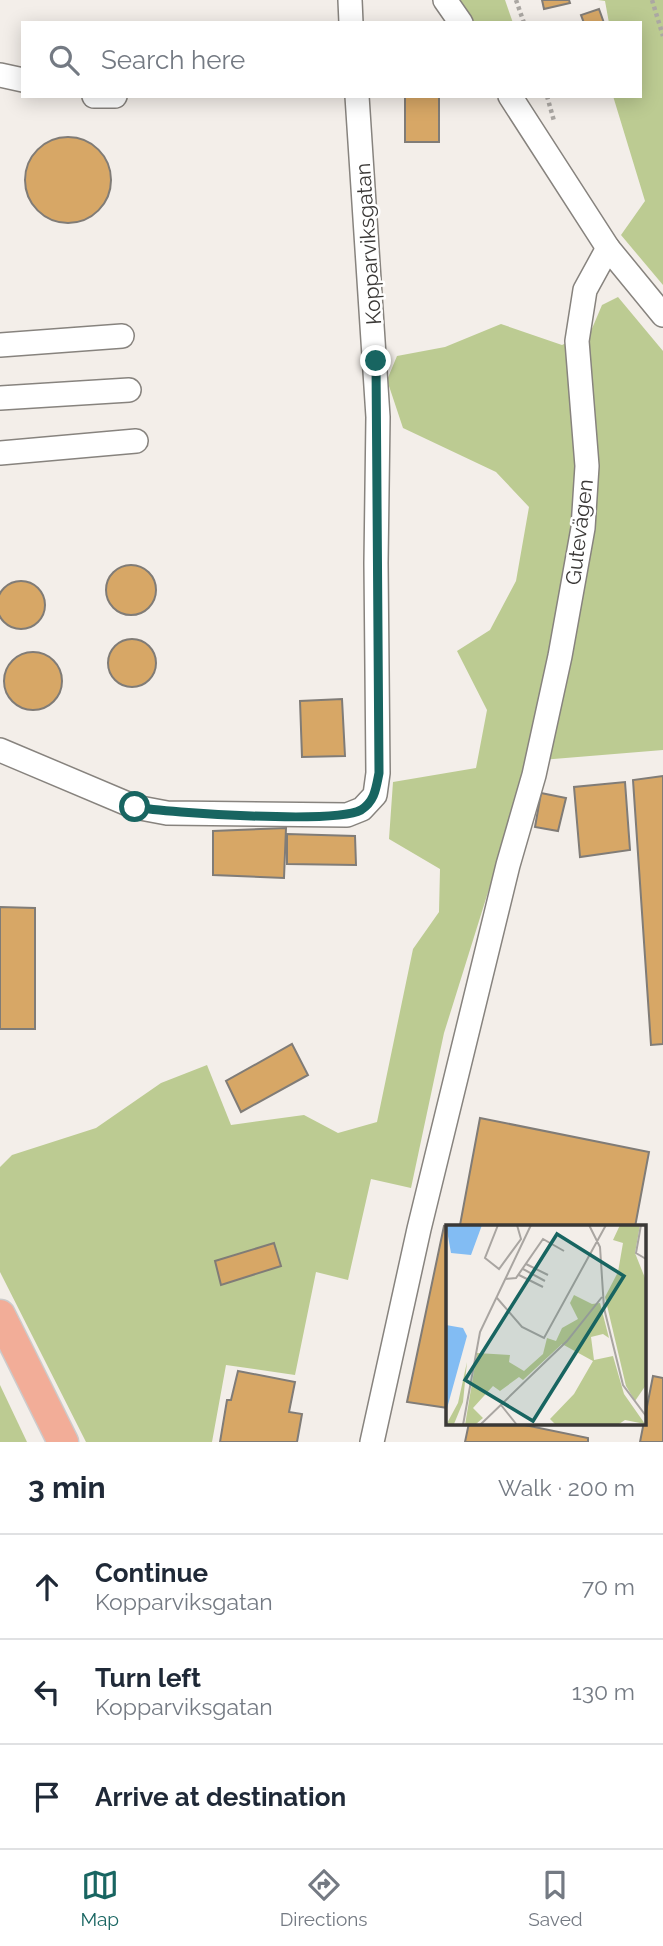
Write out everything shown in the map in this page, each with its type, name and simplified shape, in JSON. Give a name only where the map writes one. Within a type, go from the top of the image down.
[{"type":"main road","points":[[0,1315],[63,1442]]},
{"type":"street","points":[[350,0],[351,21]]},
{"type":"street","points":[[445,0],[460,21]]},
{"type":"street","points":[[0,75],[21,80]]},
{"type":"street","name":"Kopparviksgatan","points":[[0,750],[135,807],[167,813],[331,816],[362,809],[375,795],[379,773],[376,563],[378,417],[357,98]]},
{"type":"street","points":[[511,98],[608,248],[663,315]]},
{"type":"street","name":"Gutevägen","points":[[372,1442],[418,1228],[548,716],[583,528],[587,466],[577,341],[585,290],[608,248]]},
{"type":"street","points":[[0,345],[122,336]]},
{"type":"street","points":[[0,398],[129,390]]},
{"type":"street","points":[[0,453],[136,441]]},
{"type":"path","points":[[516,0],[523,21]]},
{"type":"path","points":[[652,0],[663,36]]},
{"type":"green space","points":[[453,0],[505,0],[512,21],[468,21]]},
{"type":"green space","points":[[598,0],[663,0],[663,285],[621,235],[645,201],[614,98],[642,98],[642,21],[609,21],[605,1]]},
{"type":"green space","points":[[618,297],[663,351],[663,750],[529,761],[444,1033],[411,1188],[371,1179],[348,1280],[316,1272],[295,1375],[226,1365],[212,1442],[86,1442],[0,1272],[0,1167],[12,1155],[96,1128],[161,1083],[207,1065],[231,1125],[304,1115],[338,1133],[377,1122],[413,949],[439,912],[440,869],[389,839],[393,782],[476,768],[487,710],[457,651],[490,630],[516,581],[529,507],[496,472],[403,428],[387,380],[397,356],[445,347],[501,324],[562,345],[591,331],[602,305]]},
{"type":"green space","points":[[0,1385],[27,1442],[0,1442]]},
{"type":"building","points":[[542,0],[569,0],[570,3],[544,9]]},
{"type":"building","points":[[599,9],[603,21],[583,21],[581,15]]},
{"type":"building","points":[[405,98],[439,98],[439,142],[405,142]]},
{"type":"building","points":[[68,137],[85,140],[99,149],[108,163],[111,180],[108,197],[99,211],[85,220],[68,223],[51,220],[37,211],[28,197],[25,180],[28,163],[37,149],[51,140]]},
{"type":"building","points":[[131,565],[148,573],[156,590],[148,607],[131,615],[114,607],[106,590],[114,573]]},
{"type":"building","points":[[12,583],[30,583],[38,588],[43,596],[43,614],[38,622],[30,627],[12,627],[4,622],[-1,614],[-1,596],[4,588]]},
{"type":"building","points":[[132,639],[141,640],[149,646],[155,654],[155,672],[149,680],[141,686],[132,687],[123,686],[115,680],[109,672],[108,663],[109,654],[115,646],[123,640]]},
{"type":"building","points":[[33,652],[49,657],[57,665],[62,681],[57,697],[49,705],[33,710],[17,705],[9,697],[4,681],[9,665],[17,657]]},
{"type":"building","points":[[342,699],[345,756],[302,757],[300,701]]},
{"type":"building","points":[[663,776],[663,1044],[651,1045],[633,780]]},
{"type":"building","points":[[625,782],[630,850],[580,857],[574,787]]},
{"type":"building","points":[[541,793],[566,798],[558,831],[535,827]]},
{"type":"building","points":[[286,828],[284,878],[213,875],[213,831]]},
{"type":"building","points":[[287,834],[355,836],[356,865],[287,864]]},
{"type":"building","points":[[0,907],[35,908],[35,1029],[0,1029]]},
{"type":"building","points":[[292,1044],[308,1075],[241,1112],[226,1081]]},
{"type":"building","points":[[480,1118],[649,1152],[635,1225],[460,1225]]},
{"type":"building","points":[[444,1226],[446,1226],[446,1408],[407,1402]]},
{"type":"building","points":[[274,1243],[281,1266],[221,1285],[215,1261]]},
{"type":"building","points":[[238,1371],[295,1382],[289,1412],[302,1414],[297,1442],[220,1442],[227,1400],[231,1400]]},
{"type":"building","points":[[653,1376],[663,1378],[663,1442],[640,1442],[644,1424],[646,1424]]},
{"type":"building","points":[[469,1424],[520,1424],[588,1438],[588,1442],[465,1442]]},
{"type":"route","points":[[135,807],[167,813],[331,816],[348,815],[362,809],[375,795],[379,773],[376,361]]}]
